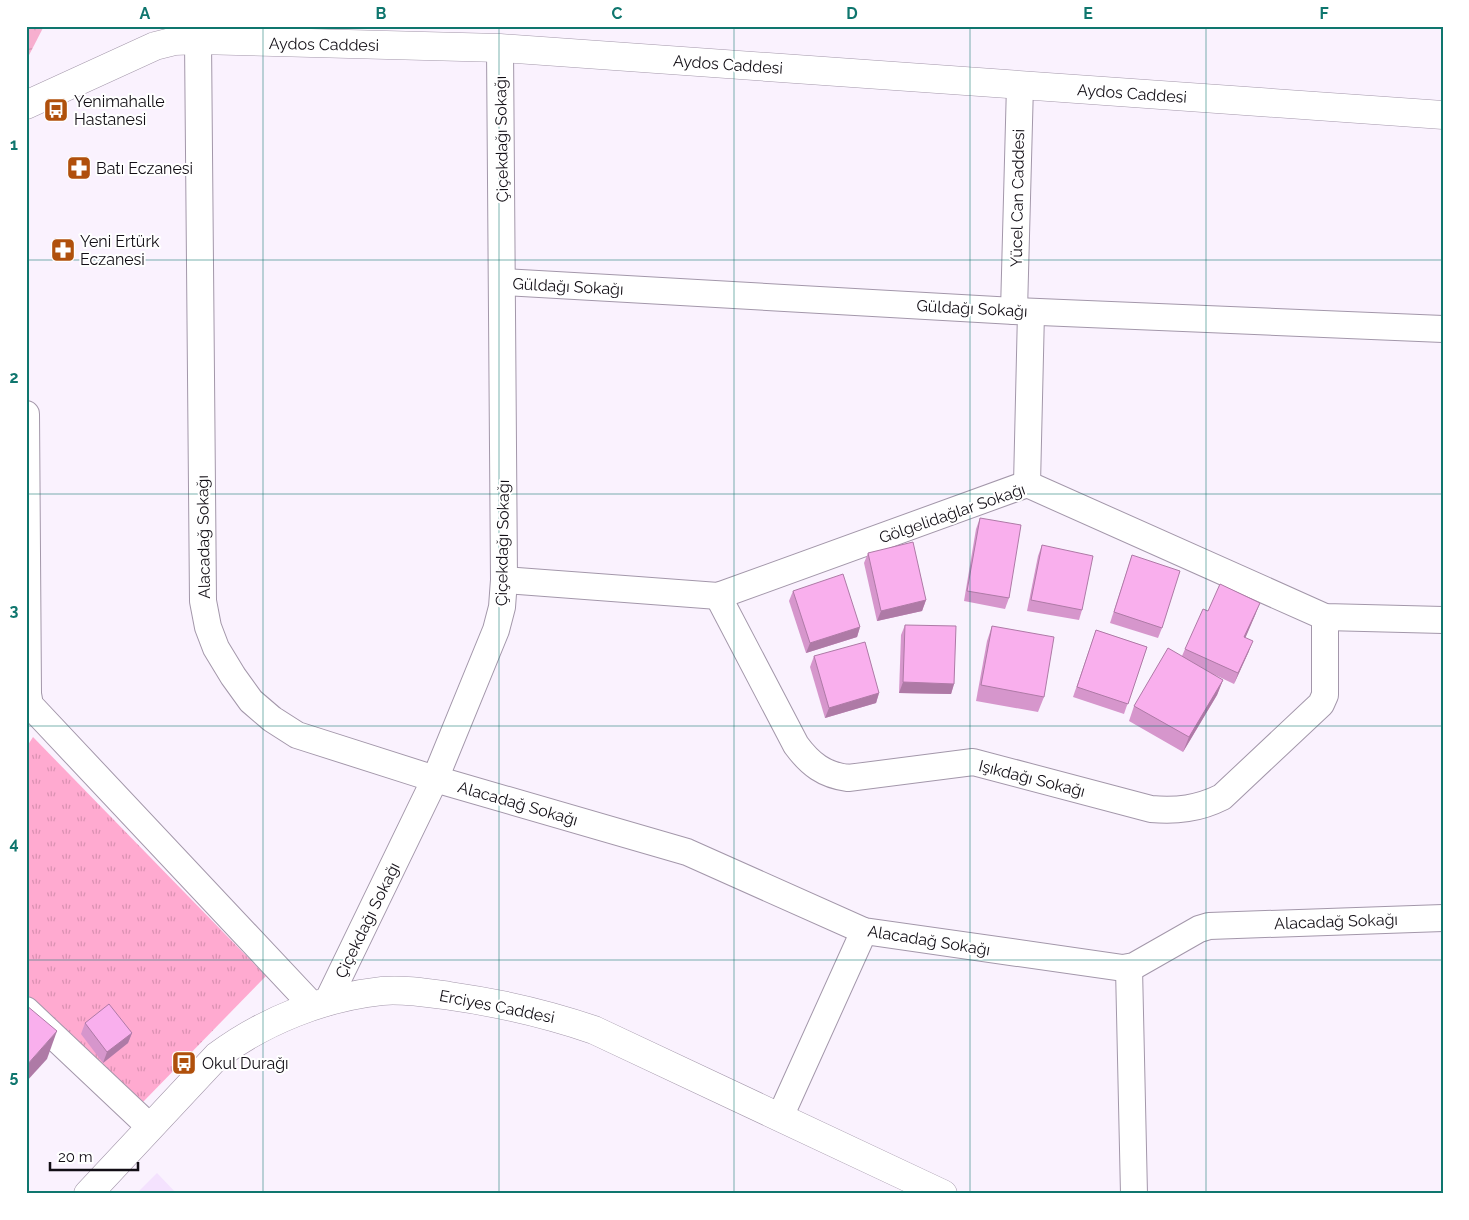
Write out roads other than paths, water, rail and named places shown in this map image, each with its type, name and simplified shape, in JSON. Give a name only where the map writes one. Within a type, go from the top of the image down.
[{"type":"street","name":"Aydos Caddesi","points":[[26,105],[154,46],[175,41],[198,40],[500,48],[1443,115]]},
{"type":"street","name":"Alacadağ Sokağı","points":[[198,40],[203,601],[208,627],[216,648],[251,701],[272,719],[297,735],[434,779],[687,852],[864,931],[1129,968],[1199,929],[1209,926],[1443,918]]},
{"type":"street","name":"Çiçekdağı Sokağı","points":[[320,1004],[434,779],[496,630],[502,607],[504,580],[500,48]]},
{"type":"street","name":"Yücel Can Caddesi","points":[[1020,85],[1022,311],[1028,484]]},
{"type":"street","name":"Güldağı Sokağı","points":[[502,282],[1022,311],[1443,329]]},
{"type":"street","points":[[26,414],[28,694],[30,705],[320,1004]]},
{"type":"street","name":"Gölgelidağlar Sokağı","points":[[504,580],[718,596],[1028,484],[1325,617],[1443,620]]},
{"type":"street","name":"Işıkdağı Sokağı","points":[[718,596],[796,745],[818,769],[833,776],[848,778],[973,762],[1151,809],[1173,811],[1207,805],[1222,797],[1320,704],[1325,695],[1325,617]]},
{"type":"street","points":[[780,1117],[864,931]]},
{"type":"street","points":[[1129,968],[1134,1194]]},
{"type":"street","name":"Erciyes Caddesi","points":[[88,1194],[217,1056],[238,1040],[320,1004],[383,991],[419,992],[488,1002],[548,1014],[594,1030],[943,1194]]},
{"type":"street","points":[[26,1010],[150,1127]]},
{"type":"place","name":"Yenimahalle Hastanesi","points":[[56,110]]},
{"type":"place","name":"Batı Eczanesi","points":[[79,168]]},
{"type":"place","name":"Yeni Ertürk Eczanesi","points":[[63,250]]},
{"type":"place","name":"Okul Durağı","points":[[184,1063]]}]
